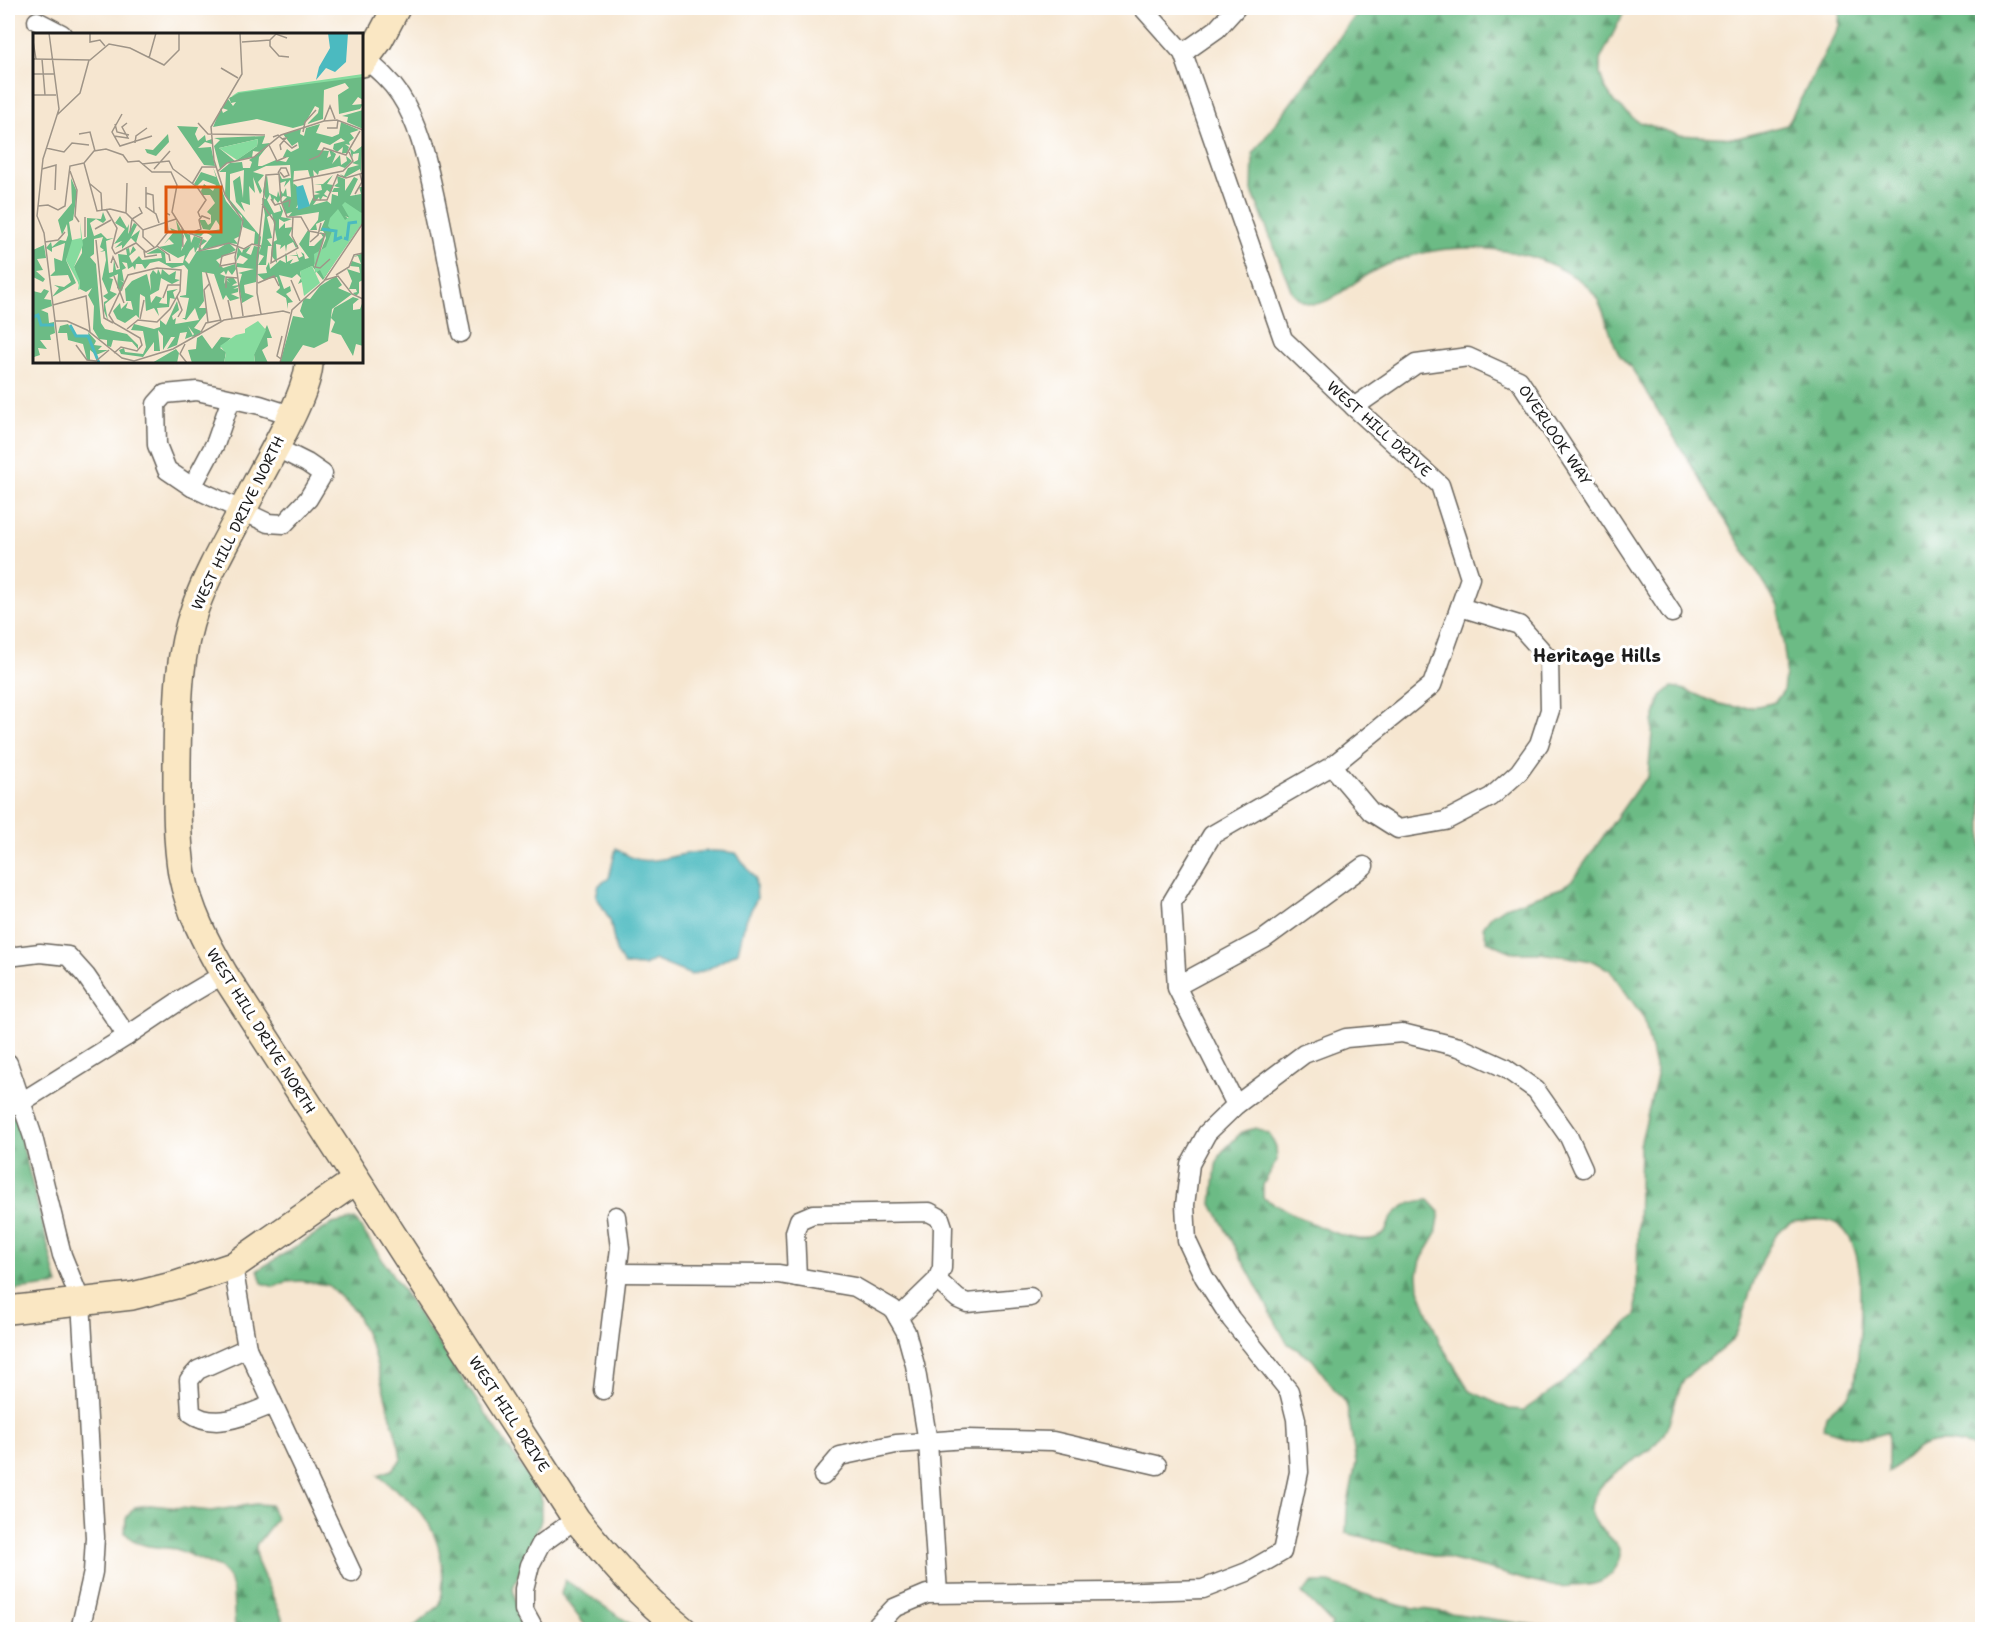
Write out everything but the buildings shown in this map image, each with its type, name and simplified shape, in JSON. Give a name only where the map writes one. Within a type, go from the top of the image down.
[{"type":"street","points":[[396,8],[379,40],[363,61],[385,75],[400,96],[414,124],[427,163],[461,333]]},
{"type":"street","name":"WEST HILL DRIVE","points":[[1143,8],[1183,53],[1283,339],[1440,485],[1470,578],[1432,685],[1332,766],[1212,835],[1172,902],[1177,986],[1236,1105]]},
{"type":"street","points":[[1183,53],[1217,29],[1236,8]]},
{"type":"street","points":[[37,21],[60,33]]},
{"type":"street","name":"OVERLOOK WAY","points":[[1354,407],[1416,364],[1467,357],[1519,380],[1672,613]]},
{"type":"street","name":"WEST HILL DRIVE NORTH","points":[[309,363],[309,370],[291,415],[206,582],[185,641],[179,693],[177,804],[183,875],[203,937],[355,1181]]},
{"type":"street","points":[[275,447],[308,463],[323,474],[318,485],[301,507],[284,524],[268,523],[192,487],[167,470],[157,446],[156,404],[165,394],[197,391],[260,405],[291,415]]},
{"type":"street","points":[[192,487],[216,442],[231,399]]},
{"type":"street","points":[[1332,766],[1371,812],[1398,829],[1445,821],[1491,797],[1519,772],[1539,744],[1550,710],[1549,659],[1519,625],[1460,607]]},
{"type":"street","points":[[1177,986],[1264,939],[1364,866]]},
{"type":"street","points":[[8,957],[39,953],[68,956],[86,976],[128,1036]]},
{"type":"street","points":[[14,1105],[224,974]]},
{"type":"street","points":[[873,1629],[894,1608],[927,1594],[1111,1592],[1203,1588],[1247,1572],[1282,1552],[1299,1472],[1296,1419],[1289,1391],[1231,1318],[1204,1277],[1187,1241],[1185,1206],[1190,1164],[1207,1133],[1236,1105],[1304,1054],[1346,1038],[1402,1034],[1459,1047],[1505,1068],[1536,1090],[1569,1137],[1583,1168]]},
{"type":"street","points":[[8,1063],[14,1105],[33,1137],[62,1256],[81,1302],[95,1537],[93,1572],[80,1629]]},
{"type":"street","points":[[8,1310],[132,1296],[176,1285],[233,1266],[355,1181]]},
{"type":"street","name":"WEST HILL DRIVE","points":[[355,1181],[465,1345],[576,1520],[620,1572],[659,1611],[683,1629]]},
{"type":"street","points":[[797,1277],[795,1232],[799,1220],[813,1214],[929,1212],[940,1218],[943,1227],[942,1268],[937,1280],[898,1318]]},
{"type":"street","points":[[603,1390],[620,1248],[616,1216]]},
{"type":"street","points":[[233,1266],[247,1348],[352,1574]]},
{"type":"street","points":[[617,1273],[779,1274],[855,1287],[893,1309],[906,1332],[915,1365],[928,1442],[938,1593]]},
{"type":"street","points":[[937,1280],[958,1299],[967,1303],[1030,1297]]},
{"type":"street","points":[[247,1348],[198,1370],[189,1380],[191,1413],[200,1419],[230,1421],[273,1404]]},
{"type":"street","points":[[823,1476],[840,1456],[896,1444],[966,1439],[1053,1441],[1156,1465]]},
{"type":"street","points":[[535,1629],[524,1610],[524,1588],[530,1565],[541,1544],[576,1520]]},
{"type":"green space","points":[[1361,8],[1626,8],[1600,60],[1600,74],[1614,102],[1637,121],[1678,135],[1737,138],[1787,125],[1839,26],[1840,8],[1982,8],[1982,1450],[1937,1442],[1922,1446],[1888,1473],[1888,1432],[1863,1438],[1824,1428],[1826,1415],[1849,1395],[1855,1383],[1861,1314],[1861,1286],[1857,1259],[1850,1238],[1836,1224],[1816,1220],[1793,1222],[1784,1227],[1768,1248],[1735,1336],[1683,1382],[1670,1421],[1658,1442],[1613,1474],[1598,1490],[1591,1511],[1594,1520],[1613,1540],[1620,1556],[1610,1576],[1600,1582],[1577,1586],[1538,1583],[1346,1533],[1347,1508],[1356,1463],[1347,1406],[1312,1359],[1287,1343],[1212,1204],[1216,1165],[1222,1152],[1242,1132],[1256,1128],[1269,1134],[1276,1147],[1277,1160],[1263,1185],[1263,1198],[1324,1229],[1359,1239],[1373,1239],[1384,1233],[1389,1222],[1402,1208],[1417,1201],[1429,1200],[1440,1212],[1436,1235],[1421,1260],[1418,1274],[1419,1289],[1440,1343],[1470,1391],[1509,1409],[1524,1410],[1559,1386],[1636,1315],[1640,1145],[1657,1076],[1644,1018],[1610,970],[1595,962],[1581,959],[1540,953],[1514,953],[1487,941],[1483,927],[1491,916],[1503,908],[1564,887],[1574,878],[1638,787],[1648,777],[1653,722],[1661,696],[1672,687],[1728,706],[1760,706],[1775,702],[1783,691],[1786,664],[1778,606],[1631,367],[1621,357],[1597,298],[1582,282],[1558,268],[1532,258],[1505,251],[1477,248],[1449,249],[1395,262],[1370,273],[1322,303],[1305,302],[1292,292],[1252,191],[1253,154]]},
{"type":"green space","points":[[15,1116],[58,1285],[8,1291],[8,1119]]},
{"type":"green space","points":[[355,1219],[541,1496],[541,1520],[513,1588],[521,1629],[411,1629],[440,1605],[443,1581],[441,1557],[433,1533],[421,1512],[378,1475],[392,1470],[401,1460],[372,1348],[355,1311],[328,1285],[301,1281],[286,1282],[274,1287],[262,1283],[258,1270],[332,1224]]},
{"type":"green space","points":[[256,1504],[271,1505],[276,1519],[256,1545],[257,1561],[287,1629],[235,1629],[233,1592],[229,1578],[220,1568],[176,1549],[135,1542],[125,1533],[126,1518],[135,1507],[150,1505],[211,1511]]},
{"type":"green space","points":[[565,1580],[638,1629],[588,1629],[561,1594]]},
{"type":"green space","points":[[1313,1583],[1329,1583],[1402,1606],[1540,1626],[1589,1626],[1619,1629],[1330,1629],[1332,1624],[1302,1593]]},
{"type":"water","points":[[616,848],[627,855],[647,861],[703,851],[736,853],[755,878],[757,898],[745,922],[738,952],[708,969],[691,975],[654,960],[644,966],[624,965],[616,951],[610,920],[596,896],[599,885],[609,878]]},
{"type":"district","name":"Heritage Hills","points":[[1597,656]]}]
